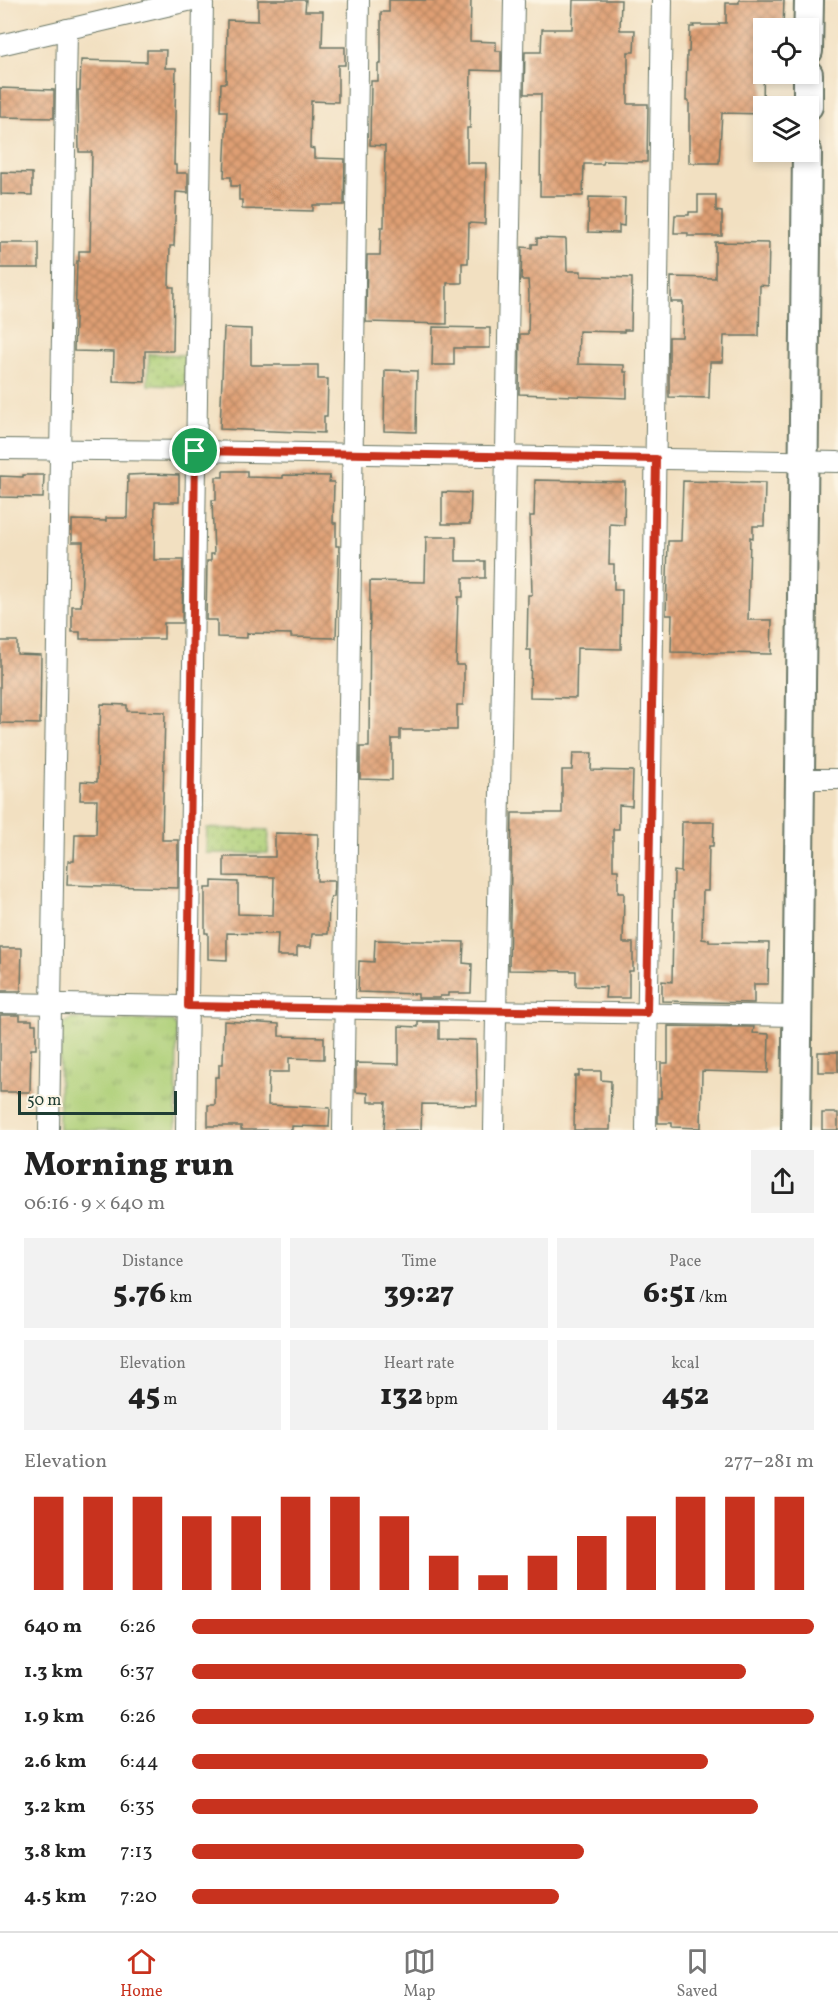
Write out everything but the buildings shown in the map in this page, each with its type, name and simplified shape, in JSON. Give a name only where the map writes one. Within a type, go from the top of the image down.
[{"type":"street","points":[[0,45],[192,0]]},
{"type":"street","points":[[186,1130],[203,0]]},
{"type":"street","points":[[343,1130],[359,0]]},
{"type":"street","points":[[494,1130],[514,0]]},
{"type":"street","points":[[646,1130],[662,0]]},
{"type":"street","points":[[809,0],[809,18]]},
{"type":"street","points":[[49,1130],[67,29]]},
{"type":"street","points":[[796,1130],[807,162]]},
{"type":"street","points":[[0,449],[838,462]]},
{"type":"street","points":[[800,779],[838,780]]},
{"type":"street","points":[[0,1003],[797,1016]]},
{"type":"green space","points":[[149,354],[185,355],[185,386],[148,385]]},
{"type":"green space","points":[[207,828],[269,830],[268,853],[206,853]]},
{"type":"green space","points":[[71,1019],[172,1021],[177,1028],[176,1130],[59,1130],[60,1026]]},
{"type":"route","points":[[195,451],[656,459],[647,1013],[188,1006],[195,451]]}]
